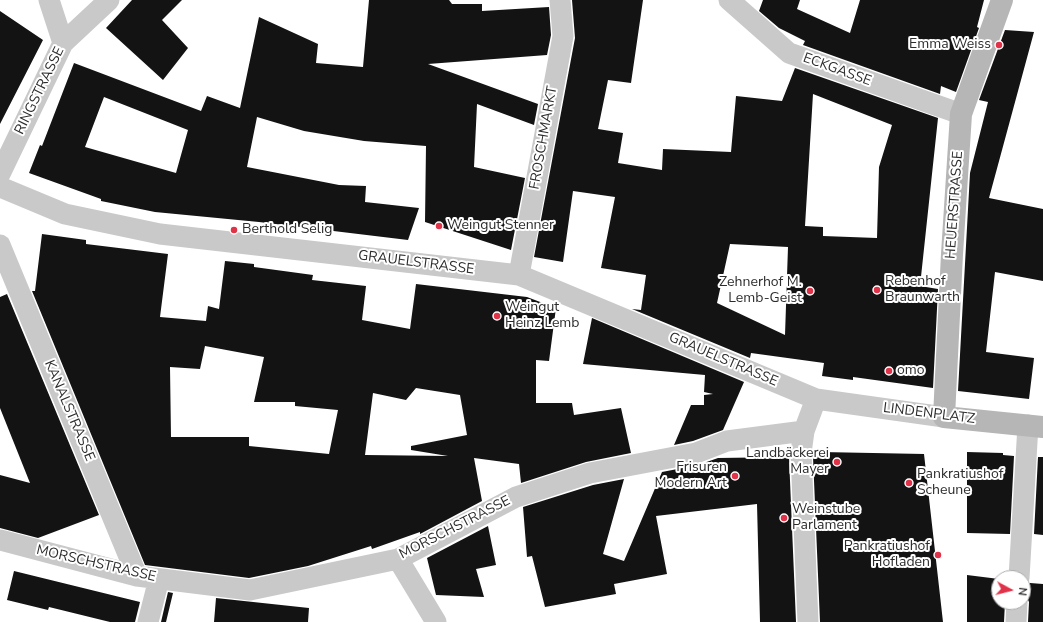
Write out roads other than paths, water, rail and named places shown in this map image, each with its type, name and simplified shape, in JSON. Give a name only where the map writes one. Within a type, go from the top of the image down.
[{"type":"street","points":[[49,0],[63,43]]},
{"type":"street","name":"RINGSTRASSE","points":[[0,174],[63,43],[109,0]]},
{"type":"street","name":"FROSCHMARKT","points":[[519,275],[563,36],[560,0]]},
{"type":"street","name":"ECKGASSE","points":[[729,0],[789,53],[961,114]]},
{"type":"street","name":"HEUERSTRASSE","points":[[944,417],[961,114],[1002,0]]},
{"type":"street","name":"GRAUELSTRASSE","points":[[0,187],[65,214],[160,234],[519,275],[816,399]]},
{"type":"street","name":"KANALSTRASSE","points":[[0,245],[137,576]]},
{"type":"street","points":[[808,622],[801,453],[804,431],[816,399]]},
{"type":"street","name":"LINDENPLATZ","points":[[816,399],[944,417],[1035,426]]},
{"type":"street","points":[[1020,570],[1035,426]]},
{"type":"street","name":"MORSCHSTRASSE","points":[[0,540],[137,576],[250,590],[398,559],[516,497],[590,473],[696,453],[727,441],[804,431]]},
{"type":"street","points":[[398,559],[436,622]]},
{"type":"street","points":[[148,622],[159,579]]},
{"type":"street","points":[[1016,622],[1017,610]]},
{"type":"place","name":"Emma Weiss","points":[[999,45]]},
{"type":"place","name":"Weingut Stenner","points":[[439,226]]},
{"type":"place","name":"Berthold Selig","points":[[234,230]]},
{"type":"place","name":"Rebenhof Braunwarth","points":[[877,290]]},
{"type":"place","name":"Zehnerhof M. Lemb-Geist","points":[[810,291]]},
{"type":"place","name":"Weingut Heinz Lemb","points":[[497,316]]},
{"type":"place","name":"omo","points":[[889,371]]},
{"type":"place","name":"Landbäckerei Mayer","points":[[837,462]]},
{"type":"place","name":"Frisuren Modern Art","points":[[735,476]]},
{"type":"place","name":"Pankratiushof Scheune","points":[[909,483]]},
{"type":"place","name":"Weinstube Parlament","points":[[784,518]]},
{"type":"place","name":"Pankratiushof Hofladen","points":[[938,555]]}]
